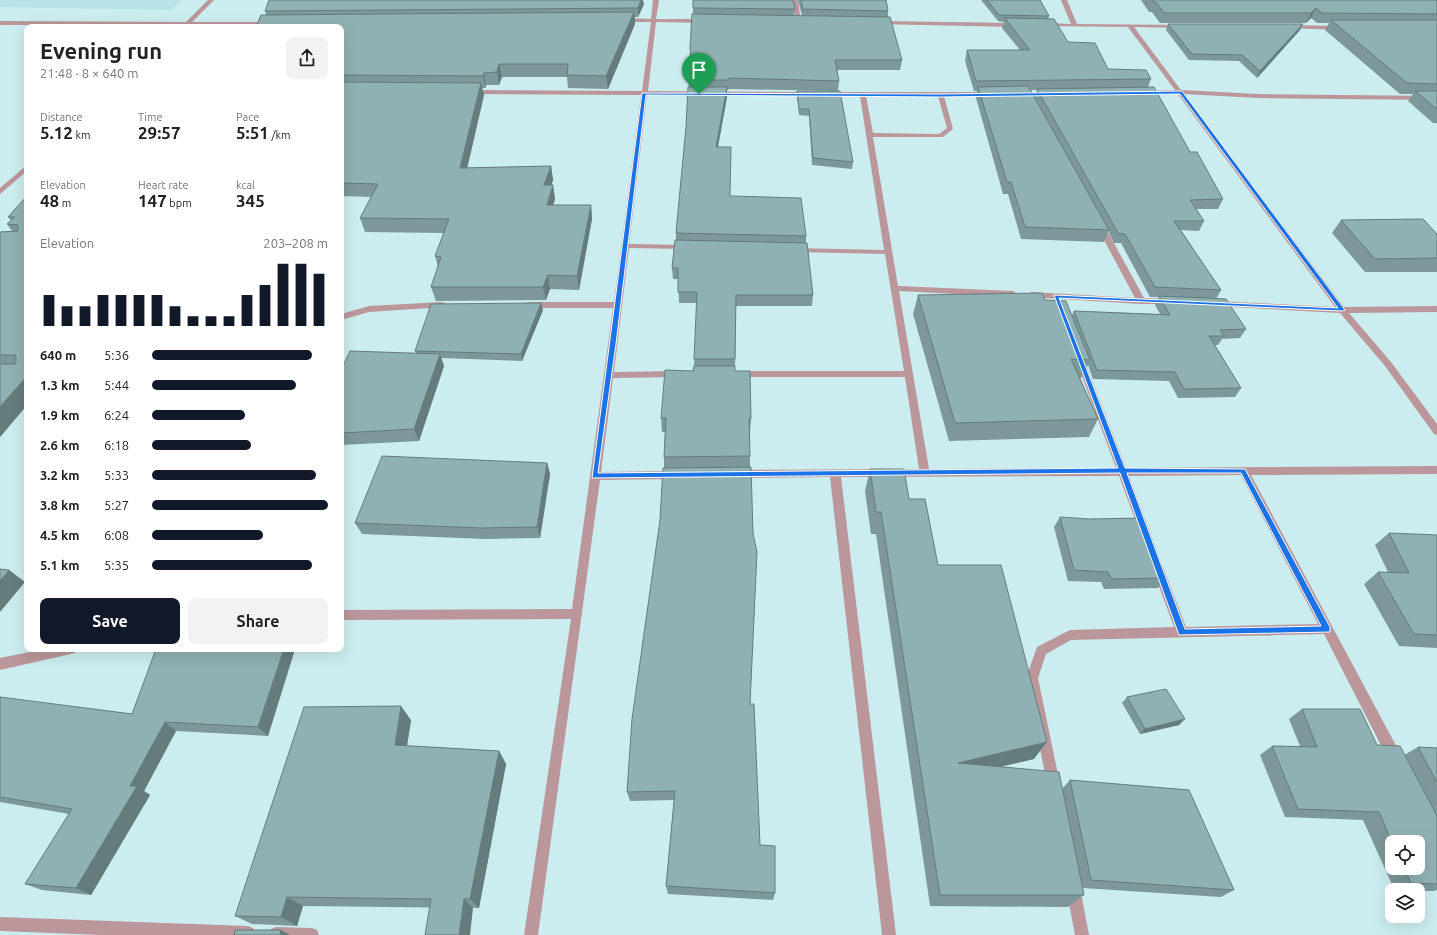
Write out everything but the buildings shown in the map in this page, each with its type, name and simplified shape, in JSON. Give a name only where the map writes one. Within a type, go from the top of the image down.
[{"type":"street","points":[[187,24],[211,0]]},
{"type":"street","points":[[531,935],[577,614],[618,305],[656,0]]},
{"type":"street","points":[[795,0],[799,22]]},
{"type":"street","points":[[1064,0],[1075,26]]},
{"type":"street","points":[[614,20],[714,21]]},
{"type":"street","points":[[791,22],[806,22]]},
{"type":"street","points":[[870,23],[1020,25]]},
{"type":"street","points":[[0,24],[24,24]]},
{"type":"street","points":[[1036,25],[1186,26]]},
{"type":"street","points":[[1130,26],[1181,92],[1342,310],[1388,364],[1437,431]]},
{"type":"street","points":[[1281,27],[1345,28]]},
{"type":"street","points":[[460,92],[864,95],[996,94]]},
{"type":"street","points":[[1135,93],[1181,92],[1258,96],[1437,98]]},
{"type":"street","points":[[864,95],[926,472]]},
{"type":"street","points":[[870,134],[941,136],[950,129],[941,95]]},
{"type":"street","points":[[0,192],[24,170]]},
{"type":"street","points":[[1095,217],[1141,301]]},
{"type":"street","points":[[625,246],[695,247]]},
{"type":"street","points":[[788,249],[889,252]]},
{"type":"street","points":[[895,288],[1057,300],[1180,302]]},
{"type":"street","points":[[344,316],[369,309],[454,304]]},
{"type":"street","points":[[1210,304],[1342,310],[1437,309]]},
{"type":"street","points":[[516,305],[618,305]]},
{"type":"street","points":[[1075,347],[1147,537]]},
{"type":"street","points":[[609,374],[688,374]]},
{"type":"street","points":[[727,374],[909,374]]},
{"type":"street","points":[[1243,470],[1401,769]]},
{"type":"street","points":[[727,474],[1437,470]]},
{"type":"street","points":[[836,473],[889,935]]},
{"type":"street","points":[[595,476],[688,475]]},
{"type":"street","points":[[1155,559],[1182,633]]},
{"type":"street","points":[[344,615],[577,614]]},
{"type":"street","points":[[1055,795],[1032,678],[1041,651],[1070,635],[1327,629]]},
{"type":"street","points":[[0,664],[57,652]]},
{"type":"street","points":[[1070,873],[1082,935]]},
{"type":"street","points":[[0,924],[312,935]]},
{"type":"shaded area","points":[[0,0],[182,0],[171,10],[0,7]]},
{"type":"route","points":[[699,94],[644,94],[595,476],[1123,471],[1182,633],[1327,629],[1243,470],[1123,471],[1055,296],[1342,310],[1181,92],[941,95],[699,94]]}]
